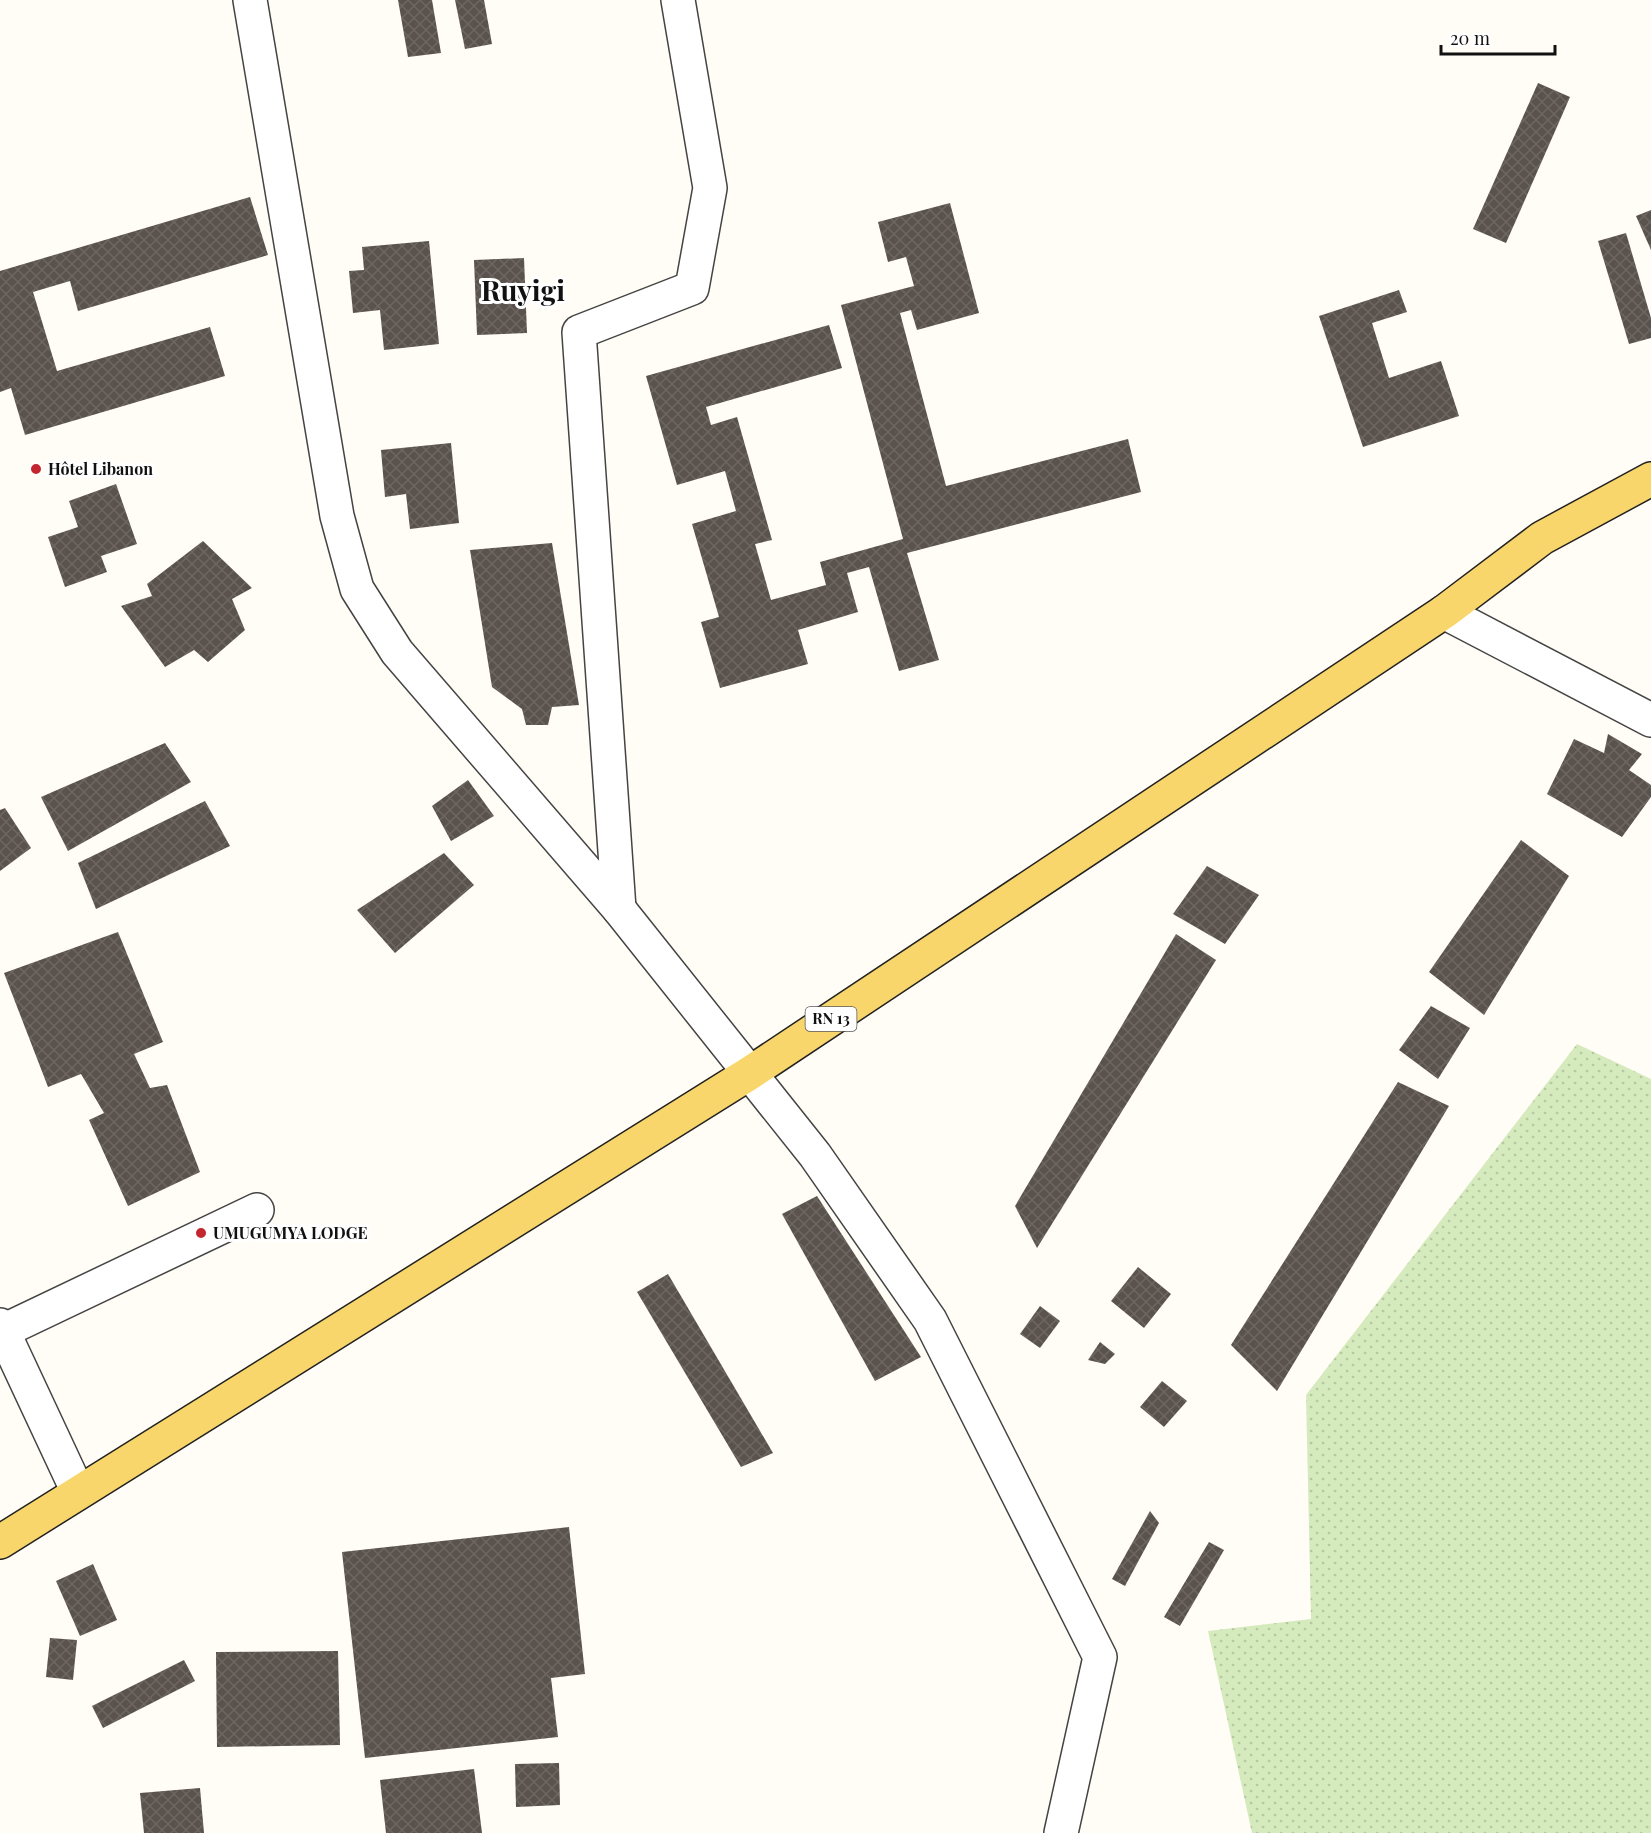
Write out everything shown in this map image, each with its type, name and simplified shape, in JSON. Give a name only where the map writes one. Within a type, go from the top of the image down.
[{"type":"main road","name":"RN 13","points":[[0,1542],[750,1073],[1444,612],[1542,538],[1651,479]]},
{"type":"street","points":[[250,0],[337,516],[357,589],[397,652],[620,909],[815,1155],[930,1320],[1100,1656],[1061,1833]]},
{"type":"street","points":[[620,909],[579,332],[692,288],[710,188],[678,0]]},
{"type":"street","points":[[1444,612],[1651,720]]},
{"type":"street","points":[[78,1492],[2,1328],[257,1210]]},
{"type":"green space","points":[[1577,1044],[1651,1079],[1651,1833],[1252,1833],[1208,1631],[1311,1619],[1306,1395]]},
{"type":"building","points":[[398,0],[432,0],[441,53],[408,57]]},
{"type":"building","points":[[455,0],[484,0],[492,44],[465,49]]},
{"type":"building","points":[[1538,83],[1570,97],[1506,243],[1473,229]]},
{"type":"building","points":[[250,197],[268,255],[78,311],[70,281],[33,292],[57,371],[210,327],[225,376],[25,435],[11,388],[0,392],[0,271]]},
{"type":"building","points":[[950,203],[979,313],[917,330],[911,310],[900,313],[946,486],[1128,439],[1141,492],[907,553],[939,660],[899,671],[869,567],[847,573],[858,612],[798,630],[808,664],[720,688],[701,622],[719,617],[692,524],[736,511],[725,471],[677,485],[646,376],[829,325],[842,368],[706,407],[711,425],[737,417],[772,540],[755,544],[771,600],[826,585],[820,562],[903,539],[841,305],[914,286],[906,257],[888,262],[878,222]]},
{"type":"building","points":[[1651,210],[1651,250],[1636,216]]},
{"type":"building","points":[[1626,233],[1651,318],[1651,338],[1629,344],[1598,241]]},
{"type":"building","points":[[429,241],[439,344],[384,350],[380,310],[353,313],[349,271],[364,270],[362,247]]},
{"type":"building","points":[[524,258],[527,333],[477,335],[474,260]]},
{"type":"building","points":[[1399,290],[1407,312],[1372,323],[1389,378],[1441,361],[1459,416],[1363,447],[1319,316]]},
{"type":"building","points":[[451,443],[459,523],[410,529],[406,494],[385,497],[381,450]]},
{"type":"building","points":[[116,484],[137,544],[101,556],[107,572],[65,587],[48,537],[78,527],[69,501]]},
{"type":"building","points":[[203,541],[252,588],[232,599],[245,630],[208,662],[194,650],[165,667],[121,606],[152,596],[147,584]]},
{"type":"building","points":[[552,543],[579,705],[552,707],[548,725],[526,725],[522,709],[492,687],[470,550]]},
{"type":"building","points":[[1608,734],[1642,754],[1629,770],[1651,785],[1651,797],[1622,837],[1547,794],[1574,739],[1604,753]]},
{"type":"building","points":[[165,743],[191,782],[68,851],[41,797]]},
{"type":"building","points":[[468,780],[494,816],[451,841],[432,806]]},
{"type":"building","points":[[205,801],[230,846],[96,909],[78,863]]},
{"type":"building","points":[[5,808],[31,848],[0,871],[0,810]]},
{"type":"building","points":[[1521,840],[1569,876],[1484,1015],[1429,972]]},
{"type":"building","points":[[444,853],[474,885],[395,953],[357,910]]},
{"type":"building","points":[[1207,866],[1259,895],[1225,944],[1173,914]]},
{"type":"building","points":[[118,932],[163,1042],[134,1054],[150,1088],[167,1085],[200,1172],[128,1206],[89,1120],[104,1113],[81,1074],[48,1087],[4,973]]},
{"type":"building","points":[[1176,934],[1216,960],[1037,1248],[1015,1206]]},
{"type":"building","points":[[1431,1006],[1470,1028],[1438,1079],[1399,1050]]},
{"type":"building","points":[[1398,1082],[1449,1106],[1277,1391],[1231,1345]]},
{"type":"building","points":[[817,1196],[921,1357],[875,1381],[782,1214]]},
{"type":"building","points":[[1138,1267],[1171,1294],[1144,1328],[1111,1301]]},
{"type":"building","points":[[668,1274],[773,1453],[741,1467],[637,1292]]},
{"type":"building","points":[[1040,1306],[1060,1321],[1040,1348],[1020,1334]]},
{"type":"building","points":[[1100,1342],[1115,1354],[1105,1364],[1088,1360]]},
{"type":"building","points":[[1162,1381],[1187,1401],[1164,1427],[1140,1407]]},
{"type":"building","points":[[1150,1511],[1159,1523],[1125,1586],[1112,1579]]},
{"type":"building","points":[[569,1527],[585,1674],[551,1678],[558,1737],[365,1758],[342,1552]]},
{"type":"building","points":[[1209,1542],[1224,1550],[1180,1626],[1164,1617]]},
{"type":"building","points":[[93,1564],[117,1620],[80,1636],[56,1581]]},
{"type":"building","points":[[50,1638],[77,1640],[73,1680],[46,1677]]},
{"type":"building","points":[[338,1651],[340,1745],[217,1747],[216,1652]]},
{"type":"building","points":[[184,1660],[195,1681],[103,1728],[92,1706]]},
{"type":"building","points":[[559,1763],[560,1805],[516,1807],[515,1764]]},
{"type":"building","points":[[474,1769],[482,1833],[386,1833],[380,1780]]},
{"type":"building","points":[[200,1788],[204,1833],[144,1833],[140,1793]]},
{"type":"place","name":"Hôtel Libanon","points":[[36,469]]},
{"type":"place","name":"UMUGUMYA LODGE","points":[[201,1233]]},
{"type":"district","name":"Ruyigi","points":[[523,291]]}]
